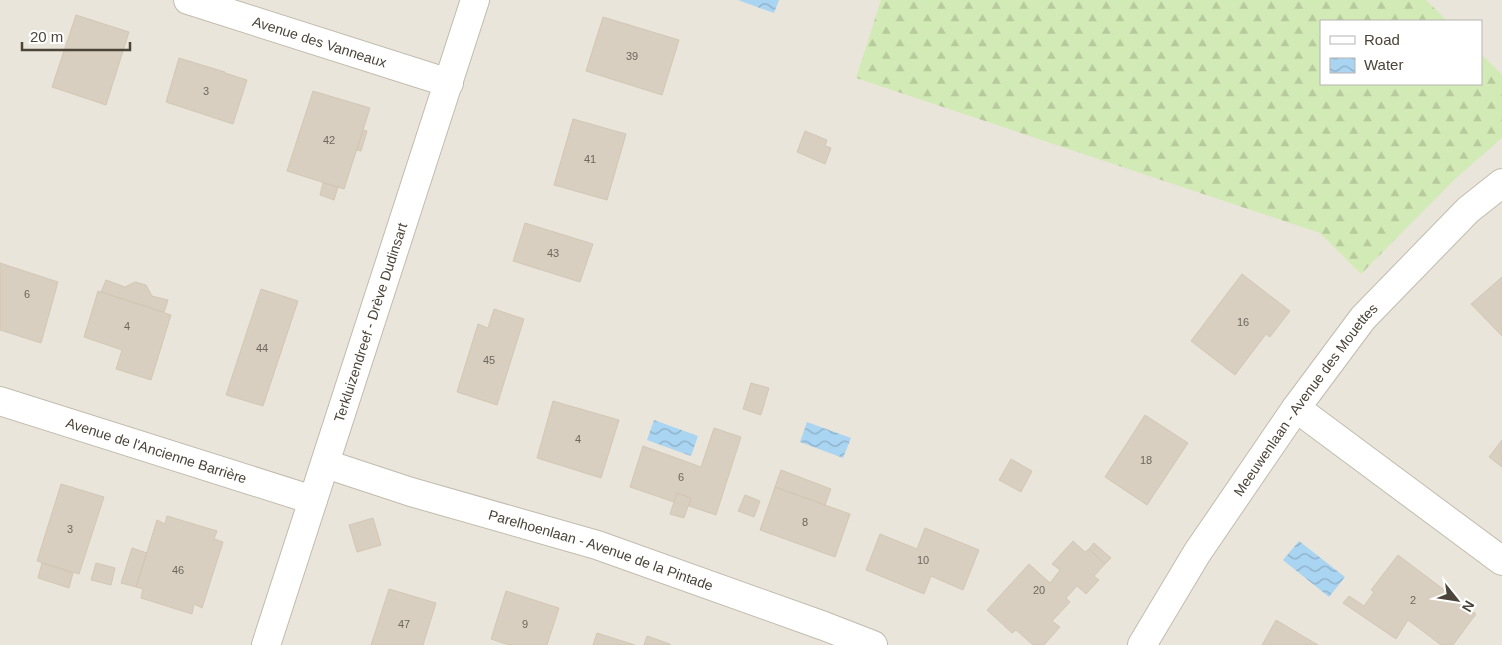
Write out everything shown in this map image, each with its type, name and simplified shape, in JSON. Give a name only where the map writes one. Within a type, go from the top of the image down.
[{"type":"street","name":"Avenue des Vanneaux","points":[[188,0],[448,83]]},
{"type":"street","name":"Terkluizendreef - Drève Dudinsart","points":[[266,645],[475,0]]},
{"type":"street","name":"Meeuwenlaan - Avenue des Mouettes","points":[[1142,645],[1197,553],[1296,408],[1363,318],[1468,210],[1502,183]]},
{"type":"street","name":"Avenue de l'Ancienne Barrière","points":[[0,402],[313,500]]},
{"type":"street","points":[[1296,408],[1502,561]]},
{"type":"street","name":"Parelhoenlaan - Avenue de la Pintade","points":[[326,464],[410,492],[597,545],[806,619],[873,645]]},
{"type":"shaded area","points":[[0,0],[1502,0],[1502,645],[0,645]]},
{"type":"green space","points":[[881,0],[1426,0],[1446,20],[1320,20],[1320,85],[1482,85],[1482,55],[1502,75],[1502,138],[1456,178],[1361,274],[1320,233],[856,78]]},
{"type":"water","points":[[738,0],[779,0],[774,13]]},
{"type":"water","points":[[654,420],[698,436],[691,456],[647,440]]},
{"type":"water","points":[[807,422],[851,438],[843,458],[800,442]]},
{"type":"water","points":[[1299,541],[1345,577],[1329,597],[1283,560]]},
{"type":"building","points":[[76,15],[129,32],[106,105],[52,87]]},
{"type":"building","points":[[603,17],[679,40],[662,95],[586,71]]},
{"type":"building","points":[[179,58],[247,80],[233,124],[166,102]]},
{"type":"building","points":[[313,91],[370,108],[344,189],[287,171]]},
{"type":"building","points":[[573,119],[626,134],[607,200],[554,185]]},
{"type":"building","points":[[363,130],[367,131],[361,151],[357,150]]},
{"type":"building","points":[[805,131],[827,140],[825,146],[831,148],[825,164],[797,152]]},
{"type":"building","points":[[323,183],[338,187],[334,200],[320,195]]},
{"type":"building","points":[[525,223],[593,244],[580,282],[513,261]]},
{"type":"building","points":[[0,263],[58,282],[41,343],[0,330]]},
{"type":"building","points":[[1242,274],[1290,311],[1270,337],[1266,334],[1235,375],[1191,341]]},
{"type":"building","points":[[1502,277],[1502,336],[1471,304]]},
{"type":"building","points":[[106,280],[125,287],[135,282],[146,285],[152,296],[168,300],[164,312],[101,292]]},
{"type":"building","points":[[261,289],[298,301],[263,406],[226,395]]},
{"type":"building","points":[[98,291],[171,315],[151,380],[116,369],[122,350],[84,337]]},
{"type":"building","points":[[494,309],[524,319],[497,405],[457,392],[478,324],[488,328]]},
{"type":"building","points":[[751,383],[769,388],[761,415],[743,409]]},
{"type":"building","points":[[553,401],[619,420],[601,478],[537,458]]},
{"type":"building","points":[[1145,415],[1188,443],[1147,505],[1105,477]]},
{"type":"building","points":[[714,428],[741,437],[716,515],[689,506],[691,498],[677,493],[674,502],[630,487],[643,446],[701,467]]},
{"type":"building","points":[[1502,440],[1502,467],[1489,457]]},
{"type":"building","points":[[1011,459],[1032,471],[1021,492],[999,480]]},
{"type":"building","points":[[781,470],[831,489],[825,505],[775,487]]},
{"type":"building","points":[[61,484],[104,497],[79,574],[37,561]]},
{"type":"building","points":[[775,487],[850,514],[835,557],[760,530]]},
{"type":"building","points":[[677,493],[691,498],[684,518],[670,514]]},
{"type":"building","points":[[745,495],[760,501],[754,517],[738,511]]},
{"type":"building","points":[[167,516],[217,531],[214,539],[223,542],[202,608],[194,604],[192,614],[141,598],[143,589],[136,587],[157,520],[165,524]]},
{"type":"building","points":[[373,518],[381,545],[357,552],[349,525]]},
{"type":"building","points":[[925,528],[979,550],[963,590],[931,576],[924,594],[866,570],[880,534],[917,549]]},
{"type":"building","points":[[1073,541],[1085,552],[1089,549],[1105,564],[1094,576],[1099,580],[1086,594],[1077,586],[1066,598],[1070,602],[1052,621],[1060,627],[1044,645],[1033,645],[1016,630],[1012,633],[987,610],[1029,564],[1050,583],[1060,570],[1052,564]]},
{"type":"building","points":[[1094,543],[1111,558],[1105,564],[1089,549]]},
{"type":"building","points":[[132,548],[147,553],[136,587],[121,583]]},
{"type":"building","points":[[1398,555],[1476,614],[1453,645],[1441,645],[1408,620],[1396,639],[1343,603],[1349,596],[1364,606],[1374,592],[1371,590]]},
{"type":"building","points":[[42,563],[73,573],[69,588],[38,578]]},
{"type":"building","points":[[96,563],[115,568],[111,585],[91,580]]},
{"type":"building","points":[[389,589],[436,603],[423,645],[371,645]]},
{"type":"building","points":[[506,591],[559,608],[547,645],[509,645],[491,639]]},
{"type":"building","points":[[1276,620],[1318,645],[1262,645]]},
{"type":"building","points":[[597,633],[635,645],[593,645]]},
{"type":"building","points":[[647,636],[670,644],[670,645],[644,645]]}]
